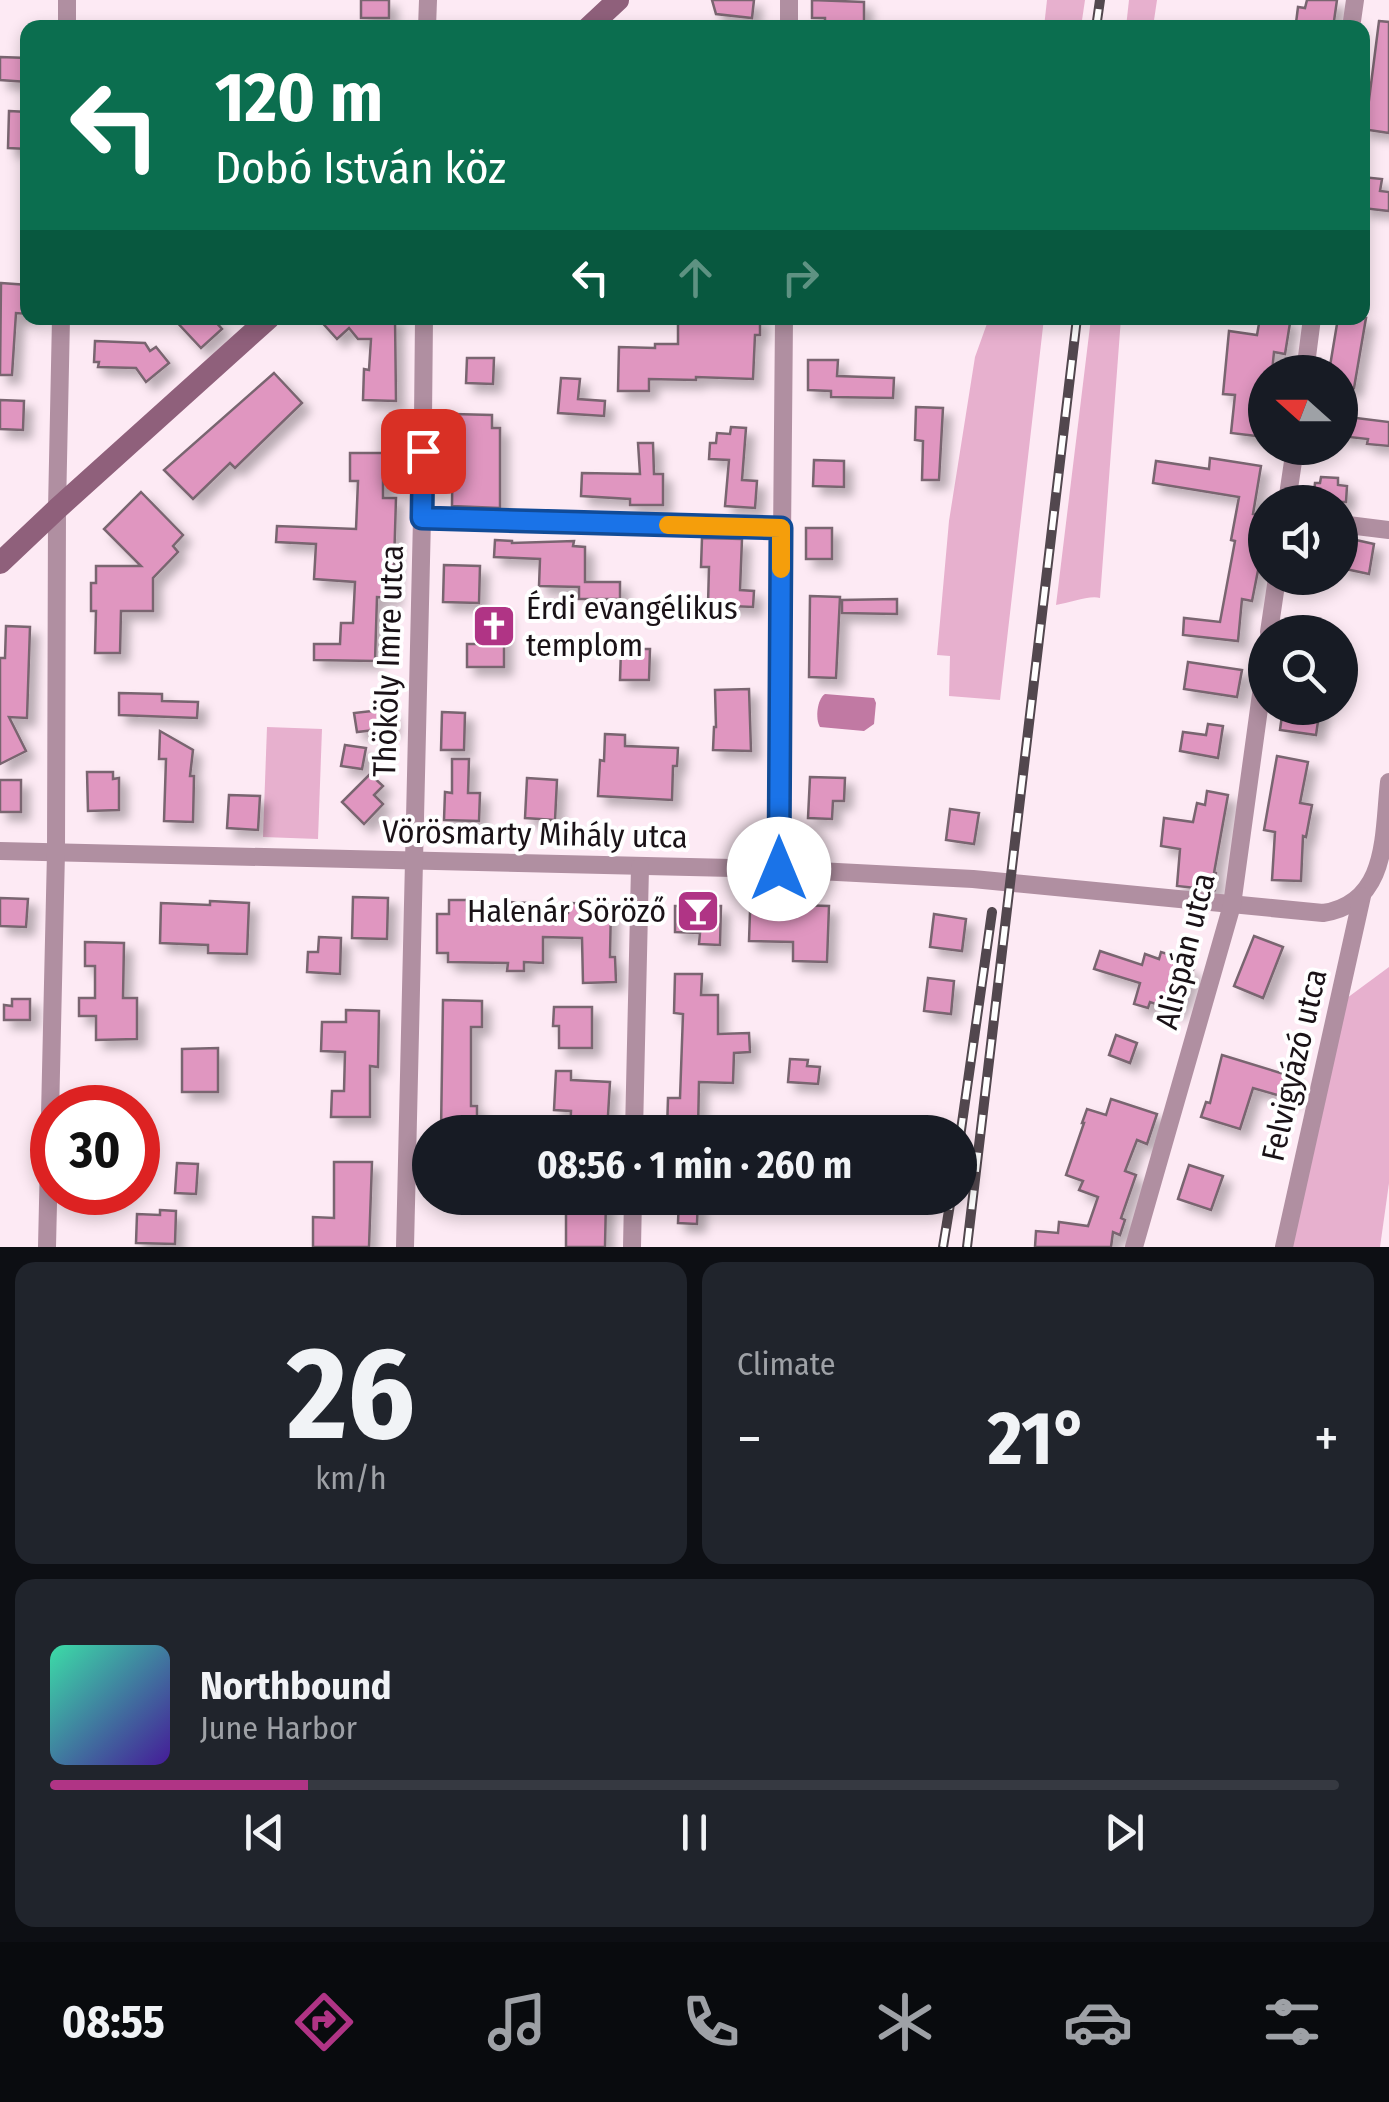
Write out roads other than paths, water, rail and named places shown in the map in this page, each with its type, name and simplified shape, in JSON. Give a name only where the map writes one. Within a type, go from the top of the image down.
[{"type":"street","points":[[597,20],[618,0]]},
{"type":"street","points":[[47,1247],[56,852],[60,325]]},
{"type":"street","points":[[0,563],[261,325]]},
{"type":"street","name":"Thököly Imre utca","points":[[406,1247],[424,325]]},
{"type":"street","points":[[779,869],[784,325]]},
{"type":"street","points":[[1307,355],[1311,325]]},
{"type":"street","points":[[422,518],[781,528]]},
{"type":"street","points":[[1358,526],[1389,530]]},
{"type":"street","name":"Alispán utca","points":[[1134,1247],[1232,905],[1257,725]]},
{"type":"street","name":"Felvigyázó utca","points":[[1284,1247],[1362,896],[1380,861],[1389,782]]},
{"type":"street","name":"Vörösmarty Mihály utca","points":[[0,851],[779,869],[973,879],[1323,913],[1349,906],[1362,896]]},
{"type":"street","points":[[634,1115],[640,867]]},
{"type":"street","points":[[632,1247],[633,1215]]},
{"type":"railway","points":[[1097,20],[1100,0]]},
{"type":"railway","points":[[967,1247],[1076,325]]},
{"type":"railway","points":[[963,1115],[992,912]]},
{"type":"railway","points":[[943,1247],[948,1215]]},
{"type":"place","name":"Érdi evangélikus templom","points":[[494,626]]},
{"type":"place","name":"Halenár Söröző","points":[[698,911]]}]
